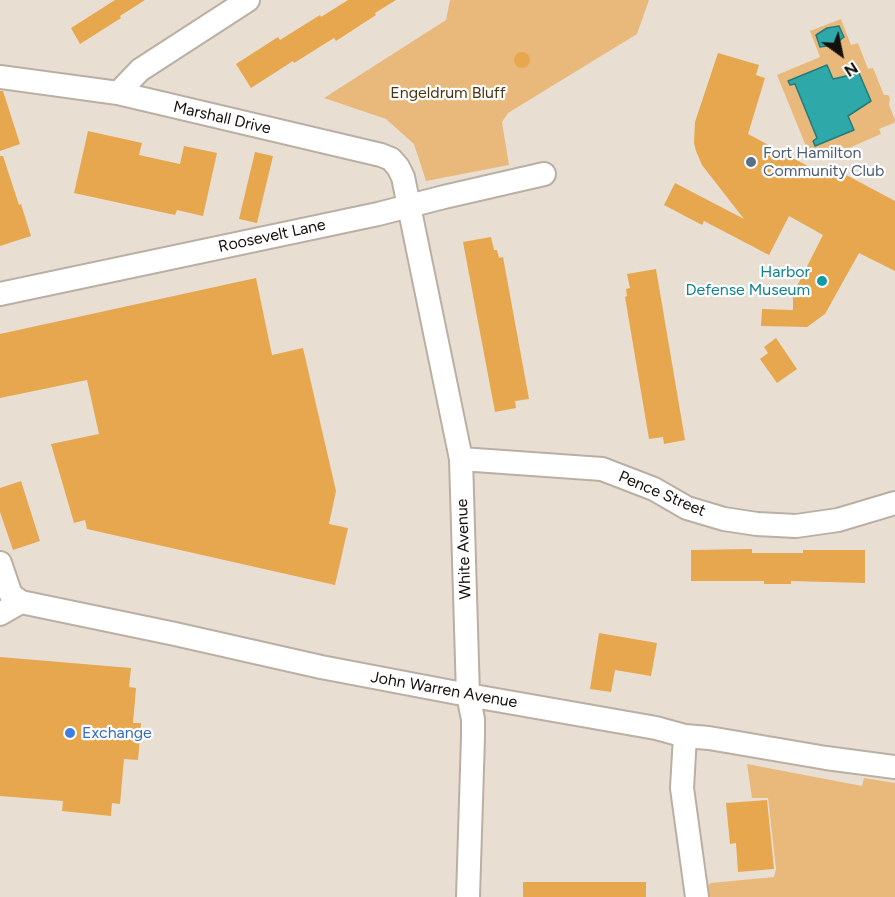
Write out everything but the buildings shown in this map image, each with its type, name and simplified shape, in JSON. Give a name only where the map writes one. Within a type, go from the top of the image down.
[{"type":"street","points":[[118,93],[140,70],[248,0]]},
{"type":"street","name":"Marshall Drive","points":[[0,77],[118,93],[381,155],[391,159],[398,167],[403,177],[410,206]]},
{"type":"street","name":"Roosevelt Lane","points":[[0,294],[378,214],[543,174]]},
{"type":"street","name":"White Avenue","points":[[410,206],[461,459],[468,695],[473,719],[468,897]]},
{"type":"street","name":"Pence Street","points":[[461,459],[602,469],[654,489],[687,508],[724,519],[757,524],[796,526],[838,520],[895,502]]},
{"type":"street","points":[[0,563],[11,594],[21,602],[0,614]]},
{"type":"street","name":"John Warren Avenue","points":[[21,602],[321,667],[656,728],[685,736],[895,767]]},
{"type":"street","points":[[685,736],[682,788],[698,897]]},
{"type":"green space","name":"Engeldrum Bluff","points":[[450,0],[649,0],[637,34],[508,113],[502,122],[509,165],[426,181],[414,144],[386,119],[324,98],[446,20]]},
{"type":"green space","points":[[841,19],[851,45],[858,43],[868,69],[873,68],[884,95],[890,98],[889,105],[895,120],[894,123],[879,129],[881,134],[849,148],[839,150],[836,146],[810,156],[777,75],[820,57],[810,31]]},
{"type":"green space","points":[[747,764],[862,786],[864,778],[895,783],[895,897],[708,897],[708,885],[711,883],[774,877],[776,869],[768,798],[752,798]]},
{"type":"water","points":[[839,26],[844,37],[834,45],[820,47],[816,35],[827,28]]},
{"type":"water","points":[[827,65],[833,79],[859,73],[871,101],[848,116],[854,130],[815,146],[813,141],[817,138],[795,84],[790,85],[788,81]]},
{"type":"place","name":"Fort Hamilton Community Club","points":[[751,162]]},
{"type":"place","name":"Harbor Defense Museum","points":[[822,281]]},
{"type":"place","name":"Exchange","points":[[70,733]]}]
